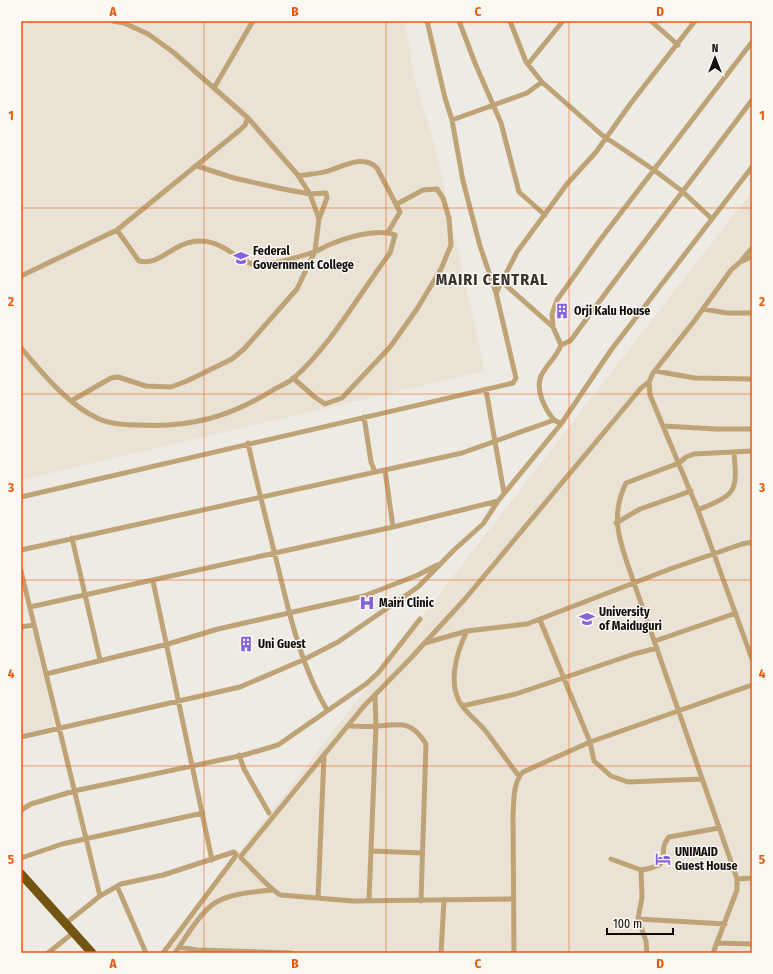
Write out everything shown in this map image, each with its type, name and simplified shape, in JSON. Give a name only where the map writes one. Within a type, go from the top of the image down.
[{"type":"highway","points":[[21,878],[65,924],[71,935],[92,953]]},
{"type":"highway","points":[[21,878],[71,935],[84,953]]},
{"type":"street","points":[[113,21],[124,23],[148,34],[173,52],[248,118],[298,176],[310,194],[319,219]]},
{"type":"street","points":[[214,88],[253,21]]},
{"type":"street","points":[[21,497],[248,443],[513,383],[516,378],[496,293],[463,181],[452,120],[444,98],[427,21]]},
{"type":"street","points":[[460,21],[475,63],[501,123],[519,192],[545,215]]},
{"type":"street","points":[[510,21],[528,64],[542,82],[605,137],[682,191],[712,219]]},
{"type":"street","points":[[528,64],[563,21]]},
{"type":"street","points":[[651,21],[678,45]]},
{"type":"street","points":[[496,293],[517,252],[567,184],[596,152],[605,137],[678,45],[695,21]]},
{"type":"street","points":[[561,424],[554,420],[547,412],[539,388],[541,377],[558,353],[561,345],[554,328],[552,314],[557,300],[600,240],[752,42]]},
{"type":"street","points":[[452,120],[527,93],[542,82]]},
{"type":"street","points":[[561,345],[570,341],[574,336],[752,100]]},
{"type":"street","points":[[21,276],[118,230],[240,130],[245,125],[248,118]]},
{"type":"street","points":[[298,176],[328,171],[362,161],[372,162],[377,168],[400,212],[388,232]]},
{"type":"street","points":[[71,401],[111,378],[118,377],[146,386],[171,387],[187,381],[232,359],[244,349],[297,289],[315,252],[319,219],[328,195],[310,194],[234,178],[197,166]]},
{"type":"street","points":[[21,737],[59,727],[240,687],[303,660],[338,642],[418,587],[442,562],[483,524],[504,493],[561,424],[610,350],[752,167]]},
{"type":"street","points":[[294,378],[325,404],[342,398],[390,347],[417,309],[441,269],[451,245],[449,218],[437,189],[423,190],[397,204]]},
{"type":"street","points":[[21,348],[38,369],[71,401],[100,419],[127,425],[166,427],[202,422],[224,415],[261,398],[294,378],[324,344],[390,253],[395,235],[388,232],[376,232],[345,239],[315,252],[263,265],[250,264],[243,261],[226,248],[213,243],[194,241],[186,243],[156,260],[147,263],[139,261],[118,230]]},
{"type":"street","points":[[514,899],[421,901],[318,898],[281,895],[272,890],[241,858],[241,856],[375,695],[465,599],[641,388],[649,382],[655,371],[703,309],[730,270],[740,262],[752,248]]},
{"type":"street","points":[[740,262],[752,257]]},
{"type":"street","points":[[501,281],[554,328]]},
{"type":"street","points":[[703,309],[726,313],[752,312]]},
{"type":"street","points":[[655,371],[695,378],[752,379]]},
{"type":"street","points":[[649,382],[650,394],[691,491],[752,659]]},
{"type":"street","points":[[486,390],[504,493]]},
{"type":"street","points":[[364,417],[374,472]]},
{"type":"street","points":[[21,550],[462,453],[554,420]]},
{"type":"street","points":[[663,426],[716,429],[752,429]]},
{"type":"street","points":[[248,443],[260,498],[289,612],[303,660],[314,687],[327,710]]},
{"type":"street","points":[[713,953],[737,890],[737,879],[677,711],[655,641],[634,583],[616,523],[618,506],[626,483],[679,463],[686,457],[694,454],[752,451]]},
{"type":"street","points":[[698,510],[724,498],[735,487],[734,453]]},
{"type":"street","points":[[385,470],[394,528]]},
{"type":"street","points":[[616,523],[640,509],[691,491]]},
{"type":"street","points":[[30,607],[84,594],[153,581],[394,528],[498,501]]},
{"type":"street","points":[[72,538],[100,660]]},
{"type":"street","points":[[424,643],[467,630],[520,626],[540,620],[714,553],[752,542]]},
{"type":"street","points":[[46,674],[168,644],[218,629],[364,596],[418,575],[442,562]]},
{"type":"street","points":[[21,571],[100,896]]},
{"type":"street","points":[[153,581],[168,644],[212,860]]},
{"type":"street","points":[[655,641],[736,613]]},
{"type":"street","points":[[21,810],[31,804],[74,791],[239,755],[278,744],[366,684],[378,673],[420,619]]},
{"type":"street","points":[[540,620],[590,742],[594,761],[611,776],[628,782],[702,779]]},
{"type":"street","points":[[21,627],[34,625]]},
{"type":"street","points":[[467,630],[457,654],[455,667],[455,688],[462,706],[484,730],[519,776]]},
{"type":"street","points":[[462,706],[516,694],[564,679],[634,654],[657,648]]},
{"type":"street","points":[[514,953],[514,799],[519,776],[523,772],[590,742],[752,685]]},
{"type":"street","points":[[369,900],[376,726],[375,695]]},
{"type":"street","points":[[349,726],[408,725],[420,734],[426,744],[421,901]]},
{"type":"street","points":[[239,755],[244,769],[269,813]]},
{"type":"street","points":[[318,898],[324,756]]},
{"type":"street","points":[[21,858],[62,844],[203,813]]},
{"type":"street","points":[[611,859],[641,870],[660,866],[664,859],[664,849],[669,837],[719,828]]},
{"type":"street","points":[[372,851],[422,854]]},
{"type":"street","points":[[65,924],[100,896],[117,886],[212,860],[231,852],[236,854],[163,953]]},
{"type":"street","points":[[641,870],[642,897],[638,919],[639,926],[646,942],[647,953]]},
{"type":"street","points":[[737,879],[752,878]]},
{"type":"street","points":[[117,886],[146,953]]},
{"type":"street","points":[[175,953],[213,903],[243,894],[272,890]]},
{"type":"street","points":[[442,953],[444,900]]},
{"type":"street","points":[[638,919],[725,924]]},
{"type":"street","points":[[48,953],[71,935]]},
{"type":"street","points":[[718,943],[752,944]]},
{"type":"street","points":[[179,947],[197,950],[292,953]]},
{"type":"shaded area","name":"Federal Government College","points":[[21,21],[405,21],[415,81],[435,146],[485,371],[21,480]]},
{"type":"shaded area","name":"University of Maiduguri","points":[[752,191],[752,953],[167,953],[206,895]]},
{"type":"shaded area","points":[[32,630],[55,725],[21,734],[21,631]]},
{"type":"place","name":"Federal Government College","points":[[241,258]]},
{"type":"place","name":"Orji Kalu House","points":[[562,311]]},
{"type":"place","name":"Mairi Clinic","points":[[367,603]]},
{"type":"place","name":"University of Maiduguri","points":[[587,619]]},
{"type":"place","name":"Uni Guest","points":[[246,644]]},
{"type":"place","name":"UNIMAID Guest House","points":[[663,859]]},
{"type":"district","name":"MAIRI CENTRAL","points":[[492,279]]}]
